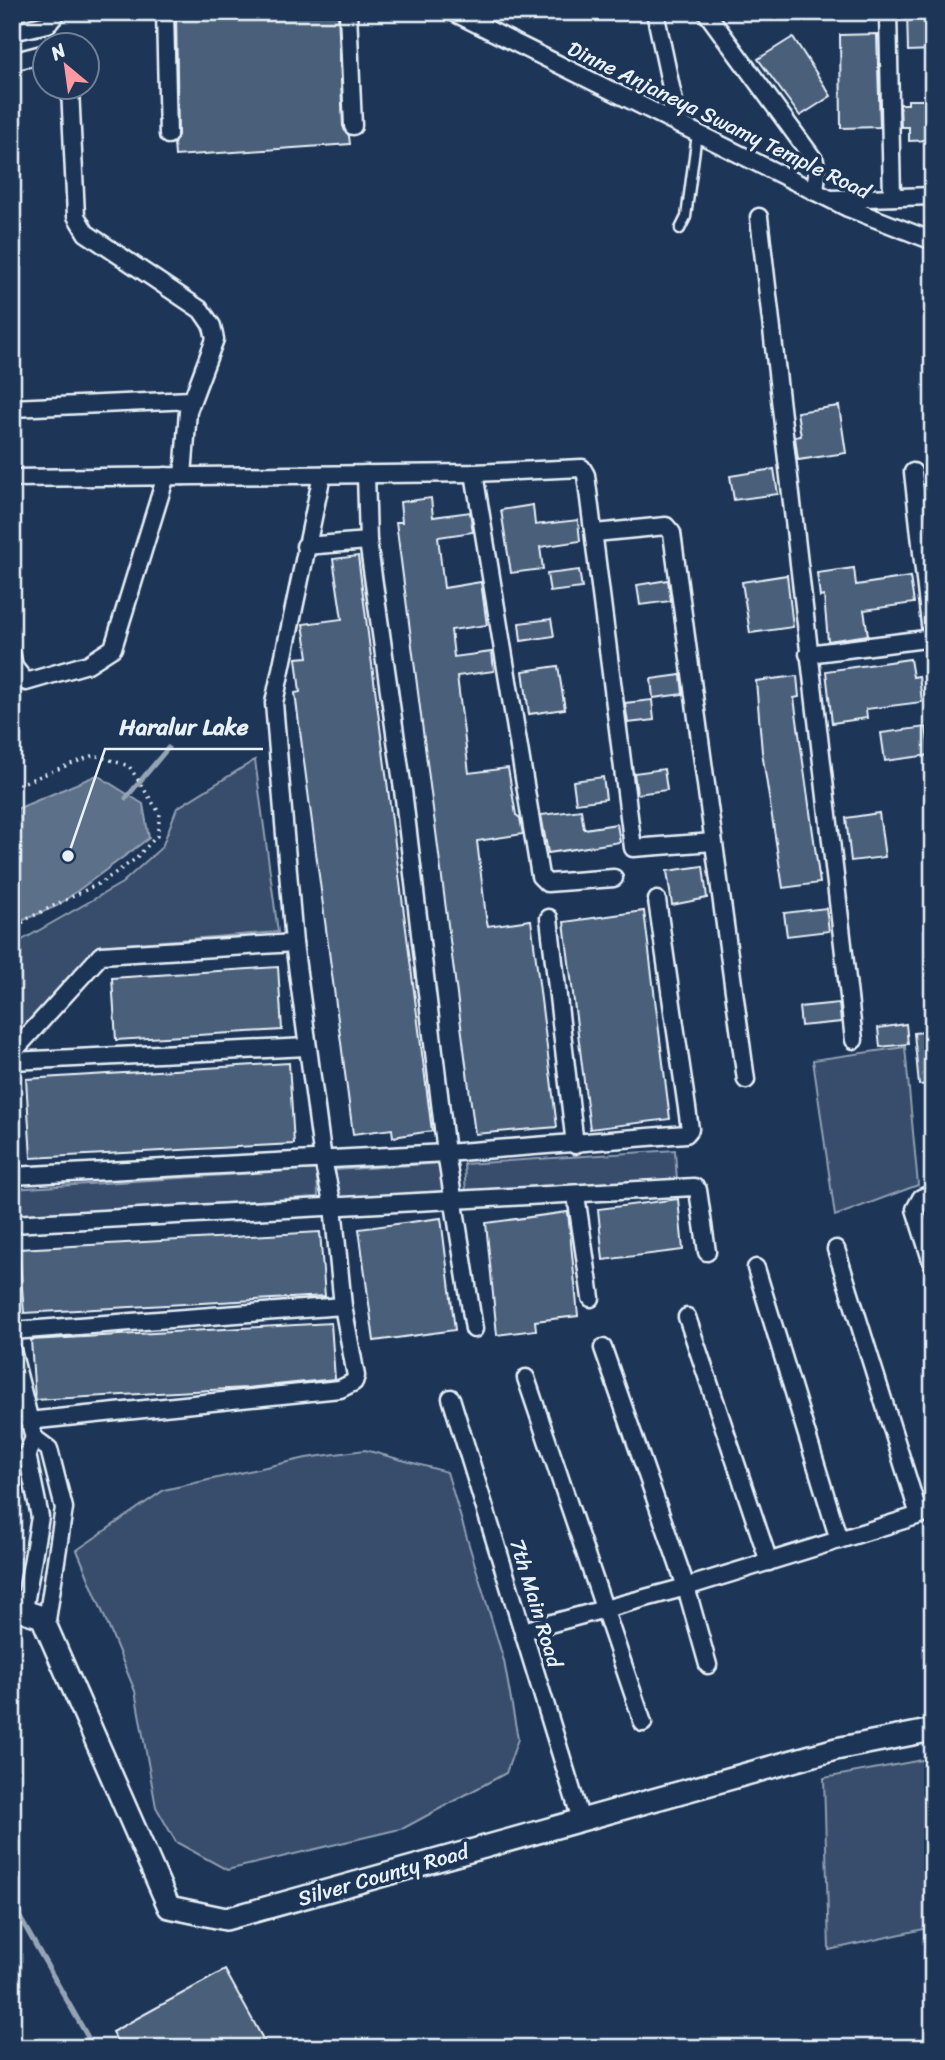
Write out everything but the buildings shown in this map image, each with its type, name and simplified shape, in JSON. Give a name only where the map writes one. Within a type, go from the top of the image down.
[{"type":"street","points":[[12,32],[48,24],[58,12]]},
{"type":"street","points":[[164,12],[168,135]]},
{"type":"street","points":[[348,12],[353,126]]},
{"type":"street","name":"Dinne Anjaneya Swamy Temple Road","points":[[453,12],[821,196],[933,241]]},
{"type":"street","points":[[655,12],[679,125]]},
{"type":"street","points":[[706,12],[815,161],[821,196],[933,196]]},
{"type":"street","points":[[888,12],[892,197]]},
{"type":"street","points":[[12,62],[32,57]]},
{"type":"street","points":[[72,102],[76,216],[79,225],[86,233],[201,310],[212,326],[215,339],[191,400],[183,476]]},
{"type":"street","points":[[759,217],[854,1040]]},
{"type":"street","points":[[12,408],[191,400]]},
{"type":"street","points":[[12,478],[474,473],[582,468],[586,475],[595,533],[634,848],[713,842]]},
{"type":"street","points":[[808,654],[932,642],[913,472]]},
{"type":"street","points":[[474,473],[540,876],[547,883],[614,878]]},
{"type":"street","points":[[366,474],[368,541],[403,790],[446,1153],[456,1200],[474,1329]]},
{"type":"street","points":[[28,1421],[348,1387],[356,1376],[343,1306],[333,1206],[323,1160],[294,943],[274,703],[322,475]]},
{"type":"street","points":[[12,656],[14,667],[26,682],[88,664],[113,648],[166,477]]},
{"type":"street","points":[[595,533],[666,526],[671,529],[746,1080]]},
{"type":"street","points":[[305,546],[368,541]]},
{"type":"street","points":[[12,1176],[446,1153],[683,1135],[690,1129],[657,900]]},
{"type":"street","points":[[549,918],[575,1145]]},
{"type":"street","points":[[12,1053],[101,955],[294,943]]},
{"type":"street","points":[[12,1061],[307,1047]]},
{"type":"street","points":[[12,1224],[696,1187],[707,1252]]},
{"type":"street","points":[[933,1193],[921,1198],[915,1209],[933,1266]]},
{"type":"street","points":[[576,1195],[591,1298]]},
{"type":"street","points":[[523,1631],[686,1587],[926,1513],[836,1249]]},
{"type":"street","points":[[756,1268],[839,1540]]},
{"type":"street","points":[[12,1331],[343,1306]]},
{"type":"street","points":[[687,1317],[769,1562]]},
{"type":"street","points":[[603,1348],[686,1587],[708,1665]]},
{"type":"street","points":[[12,1350],[28,1421],[34,1438],[49,1448],[64,1508],[46,1628]]},
{"type":"street","points":[[526,1378],[607,1609],[643,1723]]},
{"type":"street","name":"7th Main Road","points":[[451,1398],[581,1819]]},
{"type":"street","points":[[18,1609],[40,1517],[27,1454],[34,1438]]},
{"type":"street","name":"Silver County Road","points":[[18,1609],[42,1617],[169,1907],[226,1919],[836,1749],[933,1730]]},
{"type":"lane","points":[[680,229],[686,217],[697,134]]},
{"type":"path","points":[[12,788],[94,755],[129,766],[160,814],[157,836],[134,860],[102,882],[25,920],[12,934]]},
{"type":"shaded area","points":[[255,760],[278,932],[102,946],[12,1043],[12,949],[17,943],[122,883],[162,847],[177,808]]},
{"type":"shaded area","points":[[97,775],[143,804],[149,838],[57,906],[12,925],[12,811]]},
{"type":"shaded area","points":[[905,1047],[918,1185],[835,1216],[813,1060]]},
{"type":"shaded area","points":[[675,1150],[677,1181],[466,1194],[464,1164]]},
{"type":"shaded area","points":[[444,1163],[445,1191],[337,1198],[335,1170]]},
{"type":"shaded area","points":[[317,1169],[318,1197],[12,1217],[12,1189]]},
{"type":"shaded area","points":[[365,1450],[447,1472],[504,1661],[518,1739],[506,1773],[404,1828],[227,1870],[176,1842],[156,1807],[135,1691],[77,1550],[164,1490],[306,1458]]},
{"type":"shaded area","points":[[933,1758],[933,1927],[829,1950],[824,1778]]},
{"type":"waterway","points":[[126,798],[168,748]]},
{"type":"waterway","points":[[14,1907],[94,2048]]},
{"type":"place","name":"Haralur Lake","points":[[68,856]]}]
